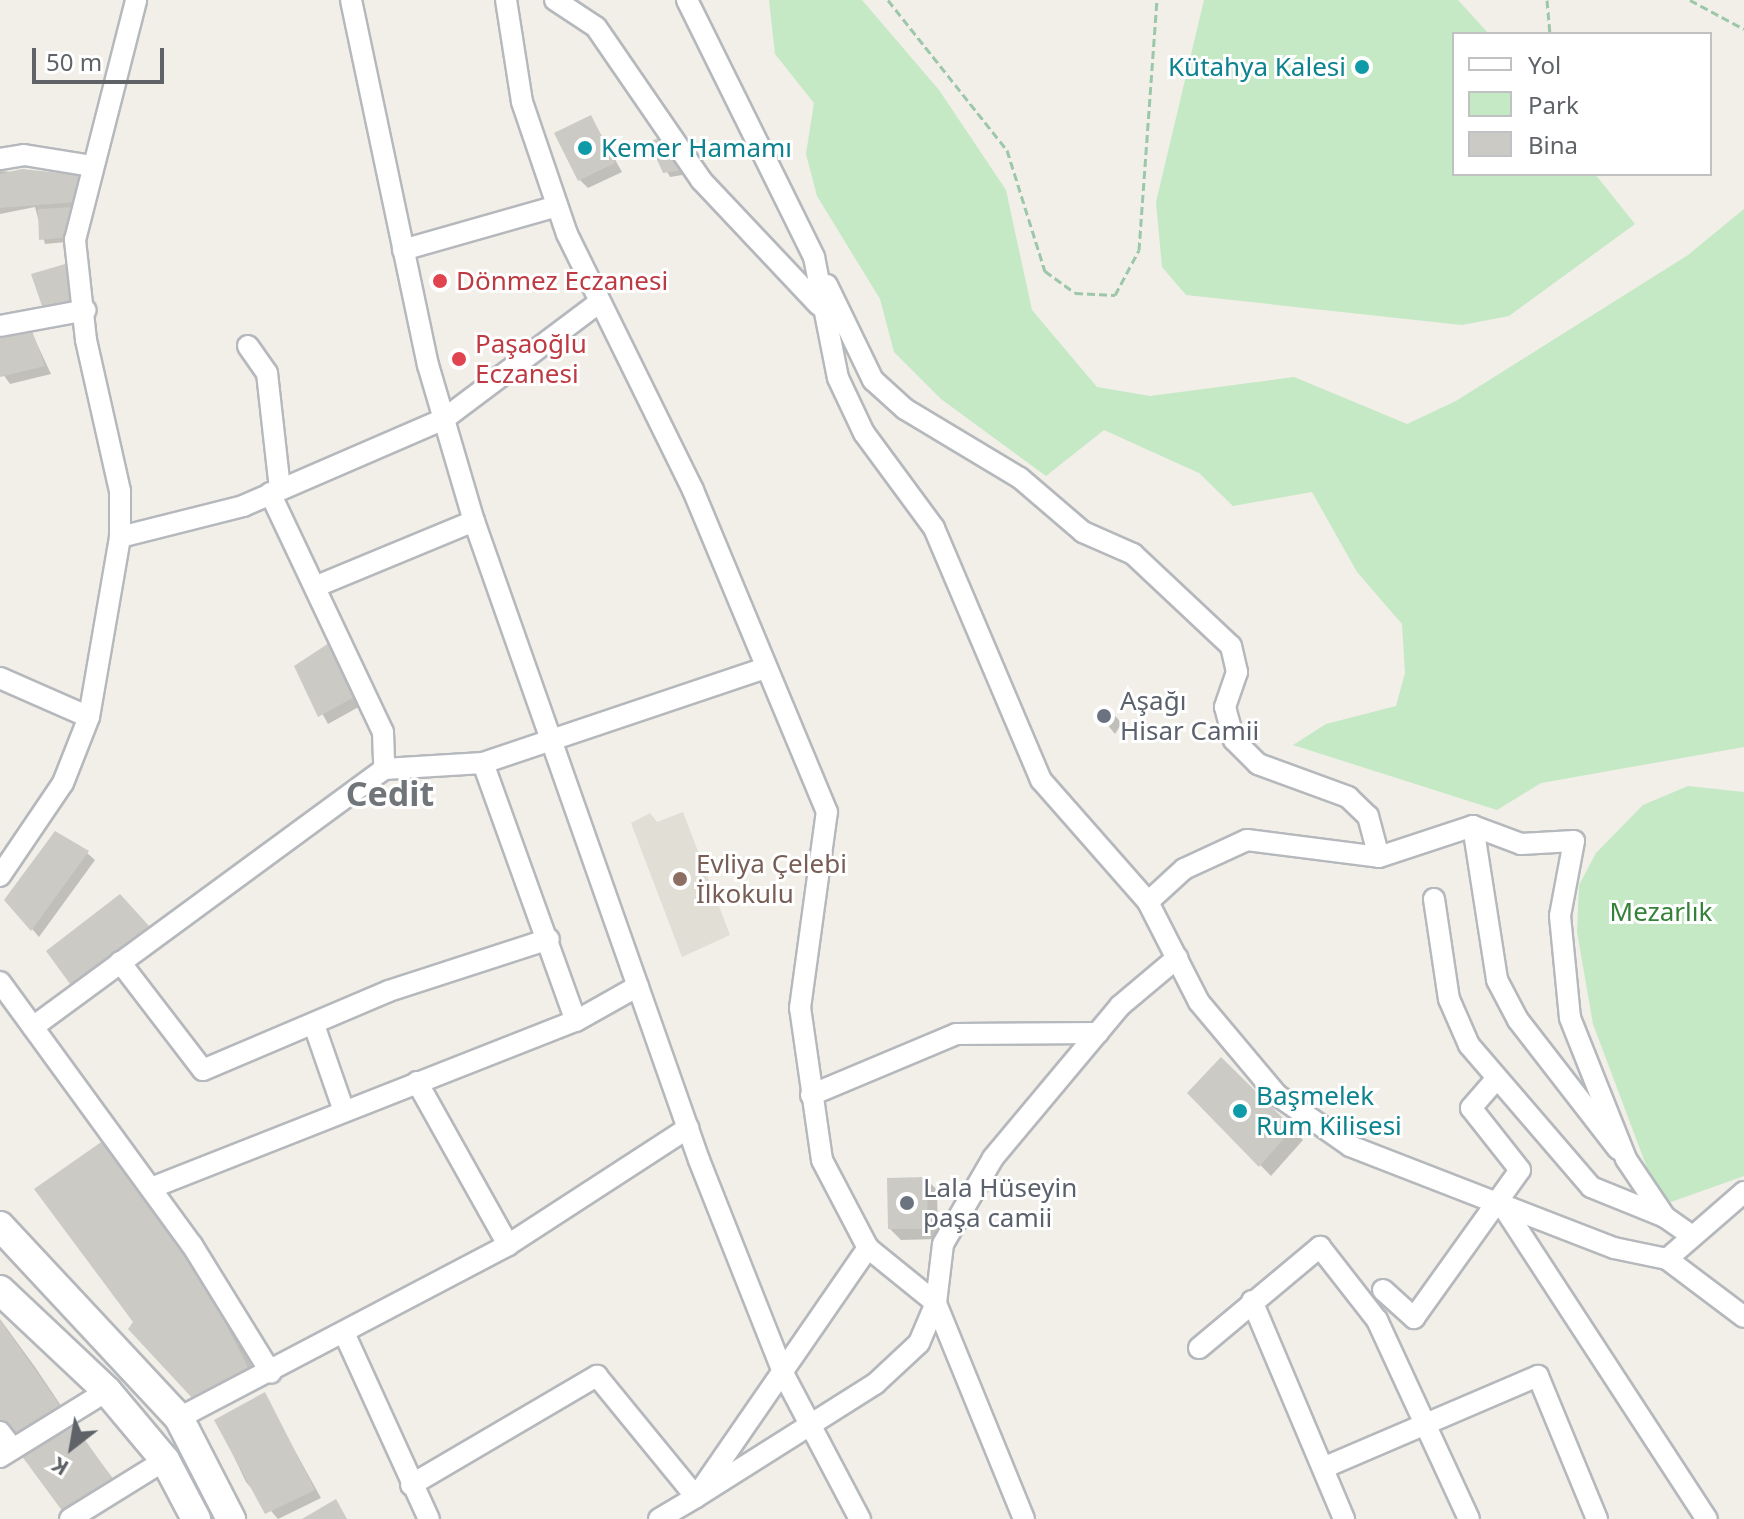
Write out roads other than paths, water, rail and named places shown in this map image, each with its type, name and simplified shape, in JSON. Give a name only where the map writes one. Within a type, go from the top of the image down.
[{"type":"main road","points":[[0,1226],[179,1418],[231,1519]]},
{"type":"main road","points":[[0,1290],[107,1391],[165,1460],[196,1519]]},
{"type":"street","points":[[0,876],[63,783],[89,717],[120,537],[120,491],[75,240],[91,166],[123,72],[136,0]]},
{"type":"street","points":[[351,0],[403,250],[444,419],[474,521],[688,1128],[785,1377],[860,1519]]},
{"type":"street","points":[[506,0],[522,102],[557,206],[597,304],[693,490],[762,669],[827,812],[802,958],[811,1095],[822,1160],[868,1248],[936,1303],[1024,1519]]},
{"type":"street","points":[[555,0],[596,27],[701,180],[824,312]]},
{"type":"street","points":[[687,0],[873,380],[905,409],[1020,478],[1083,532],[1165,578],[1231,646],[1237,672],[1225,707],[1234,740],[1258,764],[1348,797],[1368,816],[1379,857]]},
{"type":"street","points":[[0,159],[24,155],[91,166]]},
{"type":"street","points":[[403,250],[557,206]]},
{"type":"street","points":[[814,257],[838,378],[864,433],[934,528],[1041,780],[1148,902],[1199,1002],[1277,1095],[1350,1146],[1614,1248],[1667,1259],[1744,1317]]},
{"type":"street","points":[[120,537],[275,491],[444,419],[597,304]]},
{"type":"street","points":[[0,326],[86,310]]},
{"type":"street","points":[[248,346],[267,373],[275,491],[383,732],[384,769]]},
{"type":"street","points":[[317,586],[474,521]]},
{"type":"street","points":[[33,1027],[384,769],[483,763],[762,669]]},
{"type":"street","points":[[0,678],[89,717]]},
{"type":"street","points":[[483,763],[549,939],[576,1021]]},
{"type":"street","points":[[1148,902],[1184,869],[1247,840],[1379,857],[1473,826],[1521,844],[1574,841],[1560,916],[1570,1018],[1626,1159]]},
{"type":"street","points":[[1473,826],[1497,980],[1570,1092],[1626,1159],[1665,1217]]},
{"type":"street","points":[[1434,899],[1449,999],[1469,1045],[1591,1187],[1665,1217],[1691,1235]]},
{"type":"street","points":[[120,962],[203,1070],[389,991],[549,939]]},
{"type":"street","points":[[659,1519],[812,1426],[919,1343],[936,1303],[943,1244],[993,1158],[1098,1033],[1177,958]]},
{"type":"street","points":[[0,982],[151,1188],[271,1373]]},
{"type":"street","points":[[151,1188],[576,1021],[638,986]]},
{"type":"street","points":[[314,1025],[344,1111]]},
{"type":"street","points":[[811,1095],[956,1034],[1098,1033]]},
{"type":"street","points":[[1383,1290],[1414,1318],[1502,1205],[1520,1170],[1471,1108],[1496,1079]]},
{"type":"street","points":[[417,1082],[508,1245]]},
{"type":"street","points":[[179,1418],[345,1335],[508,1245],[688,1128]]},
{"type":"street","points":[[1667,1259],[1744,1192]]},
{"type":"street","points":[[1502,1205],[1707,1519]]},
{"type":"street","points":[[1199,1348],[1320,1247],[1377,1320],[1469,1519]]},
{"type":"street","points":[[696,1497],[785,1377],[868,1248]]},
{"type":"street","points":[[1252,1301],[1344,1519]]},
{"type":"street","points":[[345,1335],[429,1519]]},
{"type":"street","points":[[411,1485],[597,1376],[696,1497]]},
{"type":"street","points":[[1323,1468],[1429,1428],[1538,1376],[1592,1518]]},
{"type":"street","points":[[4,1446],[107,1391]]},
{"type":"street","points":[[70,1519],[165,1460]]},
{"type":"place","name":"Kütahya Kalesi","points":[[1362,67]]},
{"type":"place","name":"Kemer Hamamı","points":[[585,148]]},
{"type":"place","name":"Dönmez Eczanesi","points":[[440,281]]},
{"type":"place","name":"Paşaoğlu Eczanesi","points":[[459,359]]},
{"type":"place","name":"Aşağı Hisar Camii","points":[[1104,716]]},
{"type":"place","name":"Evliya Çelebi İlkokulu","points":[[680,879]]},
{"type":"place","name":"Başmelek Rum Kilisesi","points":[[1240,1111]]},
{"type":"place","name":"Lala Hüseyin paşa camii","points":[[907,1203]]},
{"type":"district","name":"Cedit","points":[[390,794]]},
{"type":"park label","name":"Mezarlık","points":[[1661,912]]}]
